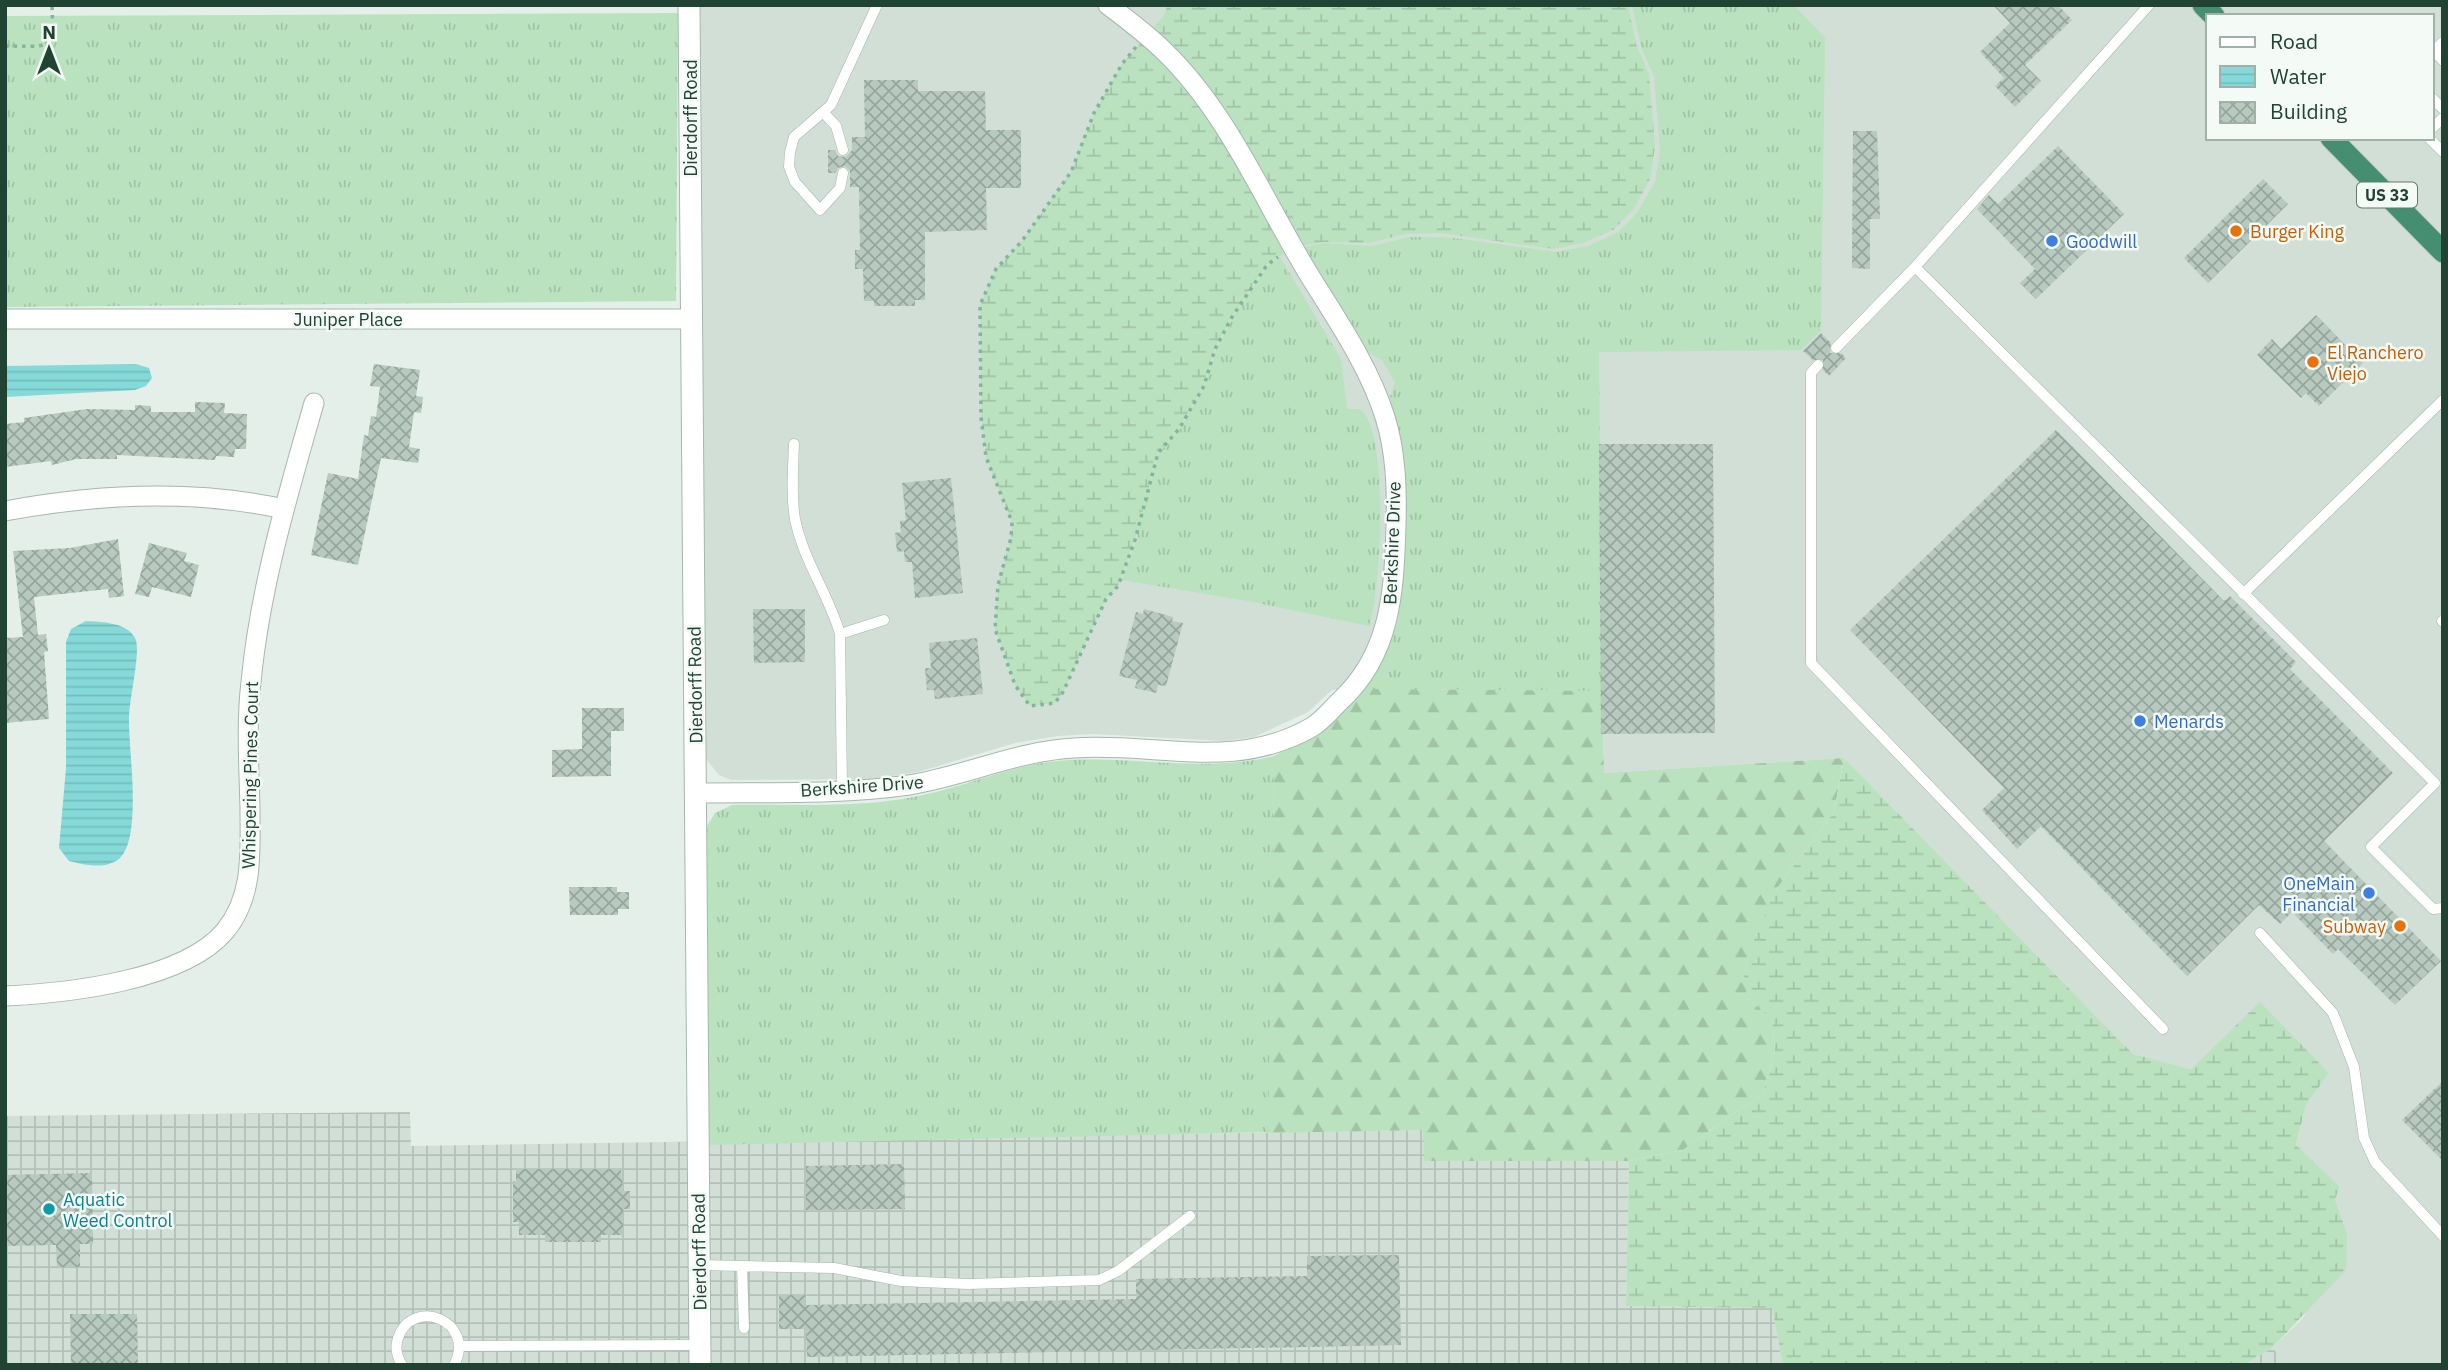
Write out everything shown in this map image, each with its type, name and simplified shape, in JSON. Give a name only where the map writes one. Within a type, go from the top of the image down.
[{"type":"highway","name":"US 33","points":[[2338,141],[2443,252]]},
{"type":"street","name":"Dierdorff Road","points":[[689,5],[700,1355]]},
{"type":"street","name":"Berkshire Drive","points":[[696,793],[842,790],[942,779],[1044,751],[1120,747],[1234,753],[1271,747],[1315,725],[1352,690],[1374,660],[1389,618],[1394,582],[1396,502],[1393,444],[1375,389],[1211,106],[1167,53],[1108,5]]},
{"type":"street","name":"Juniper Place","points":[[5,319],[692,319]]},
{"type":"street","name":"Whispering Pines Court","points":[[5,996],[114,981],[175,965],[211,944],[235,916],[250,866],[249,703],[253,661],[261,610],[284,509],[314,403]]},
{"type":"street","points":[[5,511],[122,496],[234,500],[284,509]]},
{"type":"lane","points":[[843,173],[840,188],[820,211],[795,182],[789,167],[790,152],[794,137],[831,105],[877,5]]},
{"type":"lane","points":[[1836,348],[1915,267],[2149,5]]},
{"type":"lane","points":[[824,113],[836,126],[843,150]]},
{"type":"lane","points":[[1915,267],[2435,783],[2371,847],[2433,909],[2443,908]]},
{"type":"lane","points":[[1818,365],[1811,373],[1811,663],[2163,1028]]},
{"type":"lane","points":[[2244,594],[2443,400]]},
{"type":"lane","points":[[794,444],[795,519],[812,568],[834,612],[840,634],[842,790]]},
{"type":"lane","points":[[840,634],[884,620]]},
{"type":"lane","points":[[2260,933],[2333,1013],[2354,1067],[2364,1138],[2375,1162],[2443,1236]]},
{"type":"lane","points":[[699,1265],[834,1268],[901,1281],[968,1284],[1099,1280],[1118,1271],[1190,1216]]},
{"type":"lane","points":[[742,1266],[744,1328]]},
{"type":"lane","points":[[402,1365],[396,1349],[402,1330],[417,1318],[437,1317],[446,1321],[458,1337],[460,1346],[454,1365]]},
{"type":"lane","points":[[460,1346],[700,1355]]},
{"type":"path","points":[[5,46],[39,46],[49,43],[52,37],[52,5]]},
{"type":"path","points":[[1146,35],[1122,64],[1094,113],[1071,172],[1022,241],[996,269],[980,305],[981,416],[986,457],[1012,522],[1011,538],[998,585],[995,629],[1015,685],[1030,705],[1055,703],[1063,692],[1097,615],[1118,586],[1135,540],[1158,453],[1179,429],[1203,386],[1214,349],[1253,284],[1267,265],[1293,247]]},
{"type":"shaded area","points":[[698,5],[2443,5],[2443,1365],[2290,1365],[2272,1348],[2303,1318],[2347,1234],[2335,1199],[2340,1187],[2296,1146],[2306,1105],[2329,1073],[2260,1003],[2191,1069],[2133,1054],[1844,758],[1604,773],[1602,691],[1332,690],[1308,712],[1254,737],[1225,741],[1093,734],[1058,736],[1015,743],[918,772],[872,779],[731,780],[719,775],[706,759]]},
{"type":"shaded area","points":[[410,1112],[411,1146],[1424,1130],[1424,1161],[1629,1161],[1626,1306],[1772,1308],[1783,1365],[5,1365],[5,1116]]},
{"type":"shaded area","points":[[2272,1348],[2290,1365],[2244,1365]]},
{"type":"green space","points":[[1167,5],[1628,5],[1636,44],[1649,74],[1655,147],[1650,179],[1633,210],[1613,230],[1583,243],[1553,249],[1441,233],[1405,234],[1369,243],[1324,242],[1293,247],[1267,265],[1232,317],[1215,349],[1204,386],[1179,429],[1158,453],[1135,540],[1118,586],[1106,599],[1063,692],[1055,703],[1030,706],[1015,685],[995,629],[998,585],[1011,538],[1012,522],[986,457],[981,417],[980,305],[996,269],[1022,241],[1071,172],[1094,113],[1122,64],[1165,14]]},
{"type":"green space","points":[[1632,5],[1794,5],[1825,38],[1821,331],[1801,350],[1599,352],[1602,691],[1365,689],[1390,646],[1398,621],[1402,587],[1398,429],[1390,397],[1395,383],[1382,360],[1365,351],[1304,247],[1325,243],[1373,246],[1409,237],[1445,237],[1557,252],[1588,246],[1617,233],[1637,213],[1655,182],[1660,150],[1654,77],[1641,47]]},
{"type":"green space","points":[[678,13],[676,301],[5,307],[5,16]]},
{"type":"green space","points":[[1280,257],[1341,359],[1347,409],[1360,409],[1369,423],[1376,447],[1379,547],[1377,580],[1369,626],[1248,601],[1122,580],[1137,540],[1138,526],[1159,453],[1180,429],[1204,387],[1216,350],[1233,317],[1268,266]]},
{"type":"green space","points":[[1365,689],[1602,691],[1604,773],[1844,758],[1834,812],[1775,891],[1747,998],[1772,1018],[1775,1052],[1763,1093],[1683,1150],[1629,1161],[1424,1161],[1423,1130],[1268,1133],[1274,756],[1322,732]]},
{"type":"green space","points":[[1274,756],[1271,1132],[708,1145],[707,826],[715,813],[732,805],[843,804],[908,798],[946,790],[1019,768],[1057,761],[1112,760],[1192,764],[1246,761]]},
{"type":"green space","points":[[1844,758],[2133,1054],[2191,1069],[2260,1002],[2329,1073],[2306,1105],[2296,1145],[2340,1187],[2335,1199],[2347,1234],[2346,1270],[2272,1348],[2244,1365],[1783,1365],[1772,1308],[1626,1306],[1629,1161],[1683,1150],[1763,1093],[1775,1052],[1772,1019],[1747,998],[1743,966],[1775,891],[1834,812]]},
{"type":"water","points":[[136,364],[149,368],[152,378],[146,386],[135,390],[5,397],[5,366]]},
{"type":"water","points":[[86,621],[120,626],[131,633],[137,644],[129,713],[133,793],[131,832],[127,847],[120,858],[102,865],[69,861],[59,848],[66,768],[66,642],[71,629]]},
{"type":"building","points":[[1993,5],[2058,5],[2072,20],[2025,65],[2041,81],[2015,107],[1995,86],[2004,78],[1980,52],[2010,23]]},
{"type":"building","points":[[864,80],[918,80],[918,91],[985,91],[986,130],[1021,130],[1021,188],[986,188],[987,230],[925,232],[925,300],[915,300],[915,306],[874,306],[874,301],[864,301],[863,269],[855,269],[855,250],[860,250],[859,187],[850,187],[850,171],[845,166],[838,168],[835,173],[828,173],[828,150],[835,150],[838,156],[846,157],[852,150],[852,137],[865,137]]},
{"type":"building","points":[[1853,131],[1877,131],[1880,219],[1870,219],[1870,269],[1852,268]]},
{"type":"building","name":"Goodwill","points":[[2058,146],[2124,214],[2036,299],[2020,283],[2035,269],[1977,209],[1989,195],[1998,204]]},
{"type":"building","name":"Burger King","points":[[2263,179],[2288,204],[2208,283],[2184,258]]},
{"type":"building","points":[[2316,315],[2363,363],[2319,406],[2306,393],[2301,398],[2257,355],[2272,339],[2281,349]]},
{"type":"building","points":[[1821,333],[1831,343],[1830,353],[1841,353],[1846,358],[1829,376],[1823,370],[1823,360],[1813,360],[1803,351]]},
{"type":"building","points":[[374,364],[420,370],[416,396],[423,397],[421,413],[414,412],[409,447],[420,449],[418,463],[381,458],[358,565],[311,555],[328,473],[358,479],[364,435],[368,436],[371,416],[376,417],[380,387],[370,386]]},
{"type":"building","points":[[195,402],[225,403],[224,413],[247,414],[246,449],[235,449],[234,457],[216,456],[215,460],[117,455],[117,459],[76,459],[52,465],[51,461],[5,467],[5,424],[24,422],[24,418],[87,409],[135,410],[135,405],[151,406],[151,412],[195,412]]},
{"type":"building","name":"Menards","points":[[2056,430],[2224,601],[2230,596],[2296,662],[2290,669],[2393,773],[2324,841],[2441,961],[2395,1005],[2338,949],[2333,954],[2292,912],[2280,924],[2259,905],[2187,976],[2041,826],[2017,849],[1982,810],[2004,788],[1850,630]]},
{"type":"building","points":[[1599,444],[1713,444],[1715,733],[1601,734]]},
{"type":"building","points":[[951,478],[963,593],[915,598],[912,562],[905,562],[904,551],[897,552],[895,533],[901,532],[900,521],[906,520],[902,483]]},
{"type":"building","points":[[118,539],[124,596],[109,598],[108,589],[34,597],[38,635],[46,634],[48,651],[44,652],[49,719],[5,723],[5,638],[23,637],[13,551],[70,548]]},
{"type":"building","points":[[149,543],[187,553],[184,561],[199,565],[191,597],[152,587],[149,597],[135,594]]},
{"type":"building","points":[[753,609],[805,609],[805,662],[754,663]]},
{"type":"building","points":[[1144,609],[1173,617],[1172,621],[1183,623],[1166,686],[1158,685],[1156,693],[1135,688],[1137,680],[1119,676],[1136,612],[1143,614]]},
{"type":"building","points":[[977,638],[983,694],[935,699],[934,690],[927,690],[925,668],[931,668],[929,643]]},
{"type":"building","points":[[582,708],[624,708],[624,731],[611,731],[611,776],[552,777],[552,750],[582,749]]},
{"type":"building","points":[[569,887],[617,887],[617,892],[629,892],[629,909],[618,909],[618,915],[570,915]]},
{"type":"building","points":[[2443,1081],[2443,1161],[2402,1120]]},
{"type":"building","points":[[904,1164],[905,1209],[806,1210],[806,1166]]},
{"type":"building","points":[[516,1169],[621,1169],[623,1191],[630,1191],[630,1209],[623,1209],[623,1235],[601,1235],[601,1242],[545,1242],[545,1235],[519,1235],[519,1222],[513,1222],[513,1181],[516,1181]]},
{"type":"building","name":"Aquatic Weed Control","points":[[92,1173],[93,1244],[80,1244],[80,1267],[57,1267],[56,1245],[5,1246],[5,1175]]},
{"type":"building","points":[[1399,1255],[1401,1345],[807,1357],[806,1329],[779,1329],[779,1295],[805,1295],[805,1305],[1136,1299],[1136,1279],[1307,1276],[1307,1256]]},
{"type":"building","points":[[70,1314],[137,1314],[138,1365],[71,1365]]},
{"type":"place","name":"Burger King","points":[[2236,231]]},
{"type":"place","name":"Goodwill","points":[[2052,241]]},
{"type":"place","name":"El Ranchero Viejo","points":[[2313,362]]},
{"type":"place","name":"Menards","points":[[2140,721]]},
{"type":"place","name":"OneMain Financial","points":[[2369,893]]},
{"type":"place","name":"Subway","points":[[2400,926]]},
{"type":"place","name":"Aquatic Weed Control","points":[[49,1209]]}]
